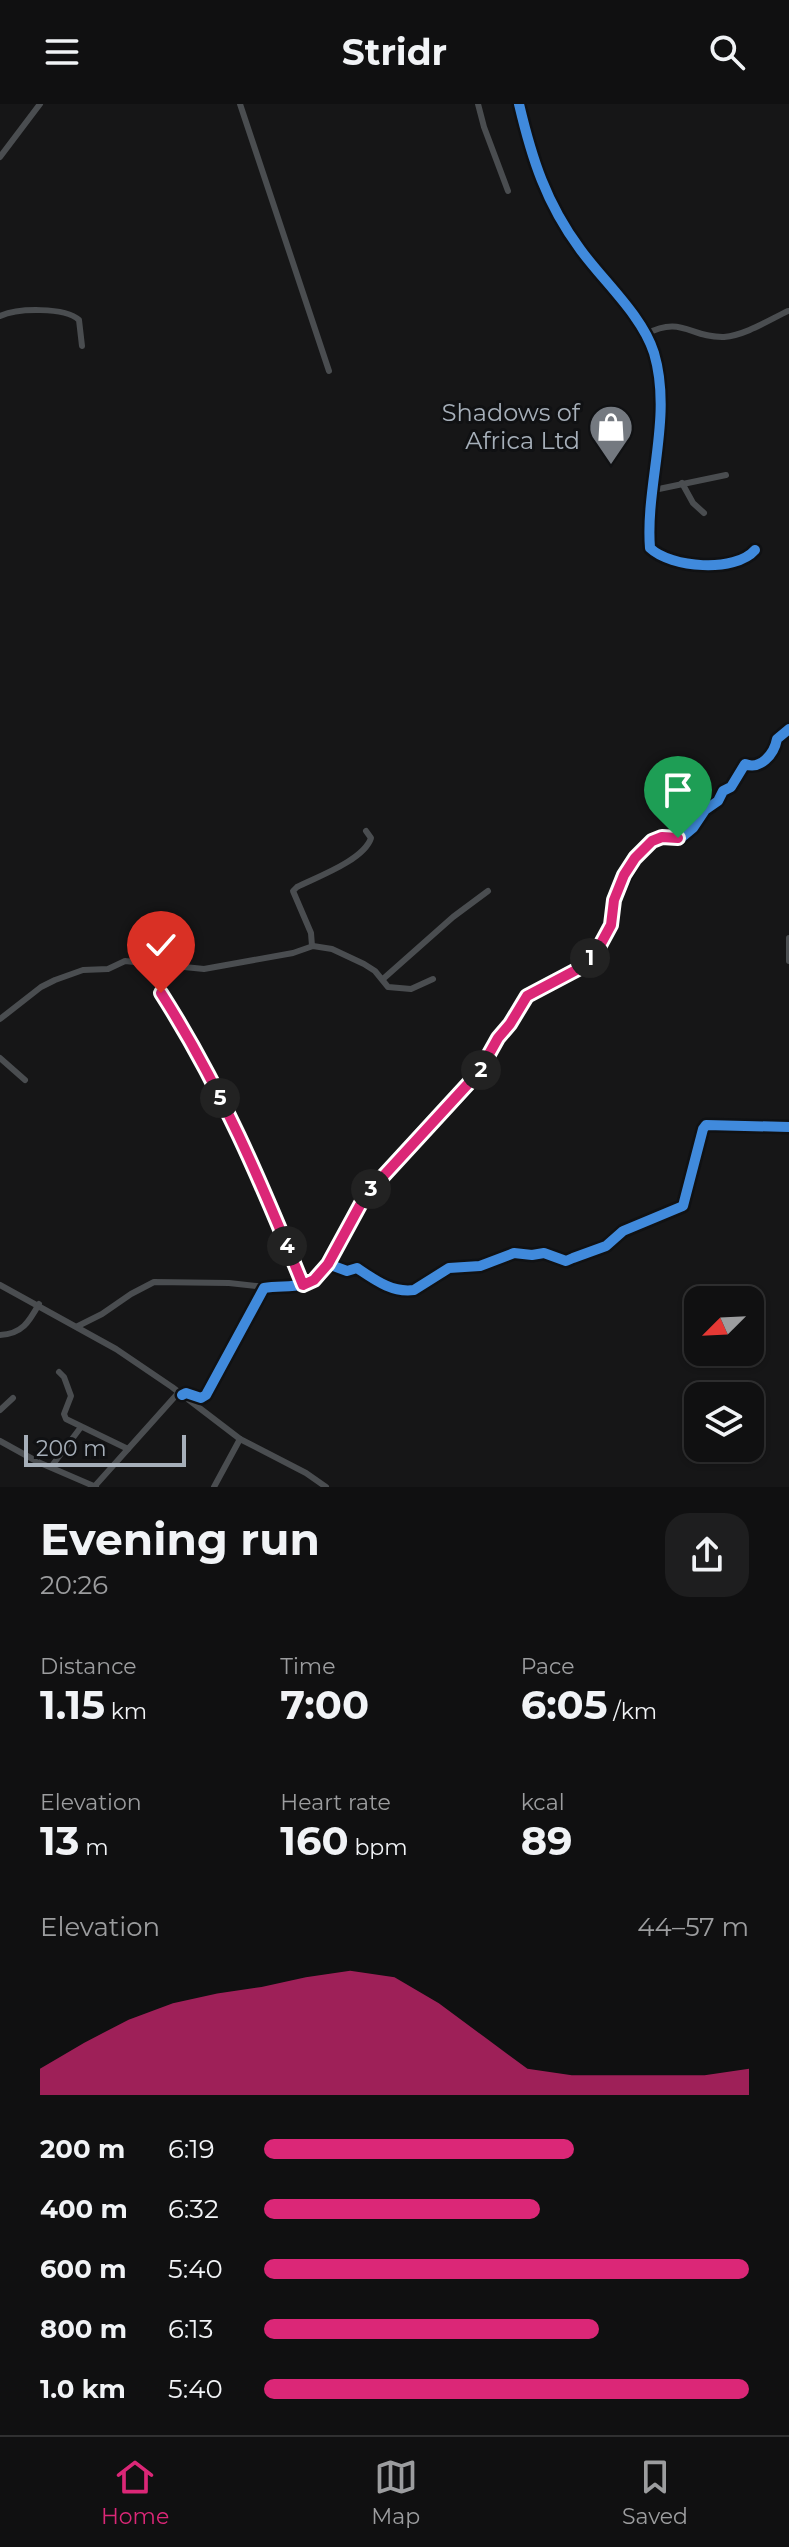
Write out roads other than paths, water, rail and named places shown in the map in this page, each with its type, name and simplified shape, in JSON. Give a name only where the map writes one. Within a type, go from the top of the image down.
[{"type":"street","points":[[0,157],[40,104]]},
{"type":"street","points":[[240,104],[329,371]]},
{"type":"street","points":[[478,104],[508,191]]},
{"type":"street","points":[[519,104],[544,191],[577,246],[646,334],[654,355],[660,438],[649,545],[653,552],[679,561],[716,565],[743,560],[755,550]]},
{"type":"street","points":[[0,316],[16,311],[69,313],[79,320],[82,346]]},
{"type":"street","points":[[646,334],[664,325],[672,325],[709,335],[728,336],[788,311]]},
{"type":"street","points":[[654,490],[726,475]]},
{"type":"street","points":[[682,483],[693,503],[704,513]]},
{"type":"street","points":[[78,1326],[154,1282],[293,1288],[314,1280],[328,1264],[365,1196],[473,1081],[527,996],[580,968],[598,949],[611,925],[614,900],[624,875],[635,858],[652,841],[686,835],[705,810],[731,787],[745,764],[752,766],[768,759],[777,739],[789,729]]},
{"type":"street","points":[[312,946],[311,933],[293,891],[354,858],[370,843],[371,838],[366,831]]},
{"type":"street","points":[[383,979],[453,917],[488,891]]},
{"type":"street","points":[[789,938],[789,961]]},
{"type":"street","points":[[0,1019],[41,987],[74,972],[104,970],[123,961],[204,969],[293,953],[312,946],[332,949],[370,968],[388,987],[411,989],[433,979]]},
{"type":"street","points":[[147,964],[200,1056],[239,1134],[303,1285]]},
{"type":"street","points":[[0,1058],[25,1080]]},
{"type":"street","points":[[328,1264],[347,1271],[357,1268],[392,1289],[408,1291],[449,1268],[480,1266],[514,1253],[546,1254],[566,1261],[606,1246],[623,1231],[683,1206],[706,1125],[789,1127]]},
{"type":"street","points":[[0,1285],[78,1326],[180,1394],[240,1439],[306,1473],[326,1487]]},
{"type":"street","points":[[180,1394],[204,1397],[266,1287]]},
{"type":"street","points":[[0,1335],[24,1328],[39,1304]]},
{"type":"street","points":[[59,1372],[71,1396],[64,1415],[69,1421],[128,1449]]},
{"type":"street","points":[[0,1441],[95,1487],[180,1394]]},
{"type":"street","points":[[0,1410],[13,1398]]},
{"type":"street","points":[[51,1467],[81,1427]]},
{"type":"street","points":[[214,1487],[240,1439]]},
{"type":"place","name":"Shadows of Africa Ltd","points":[[611,466]]}]
